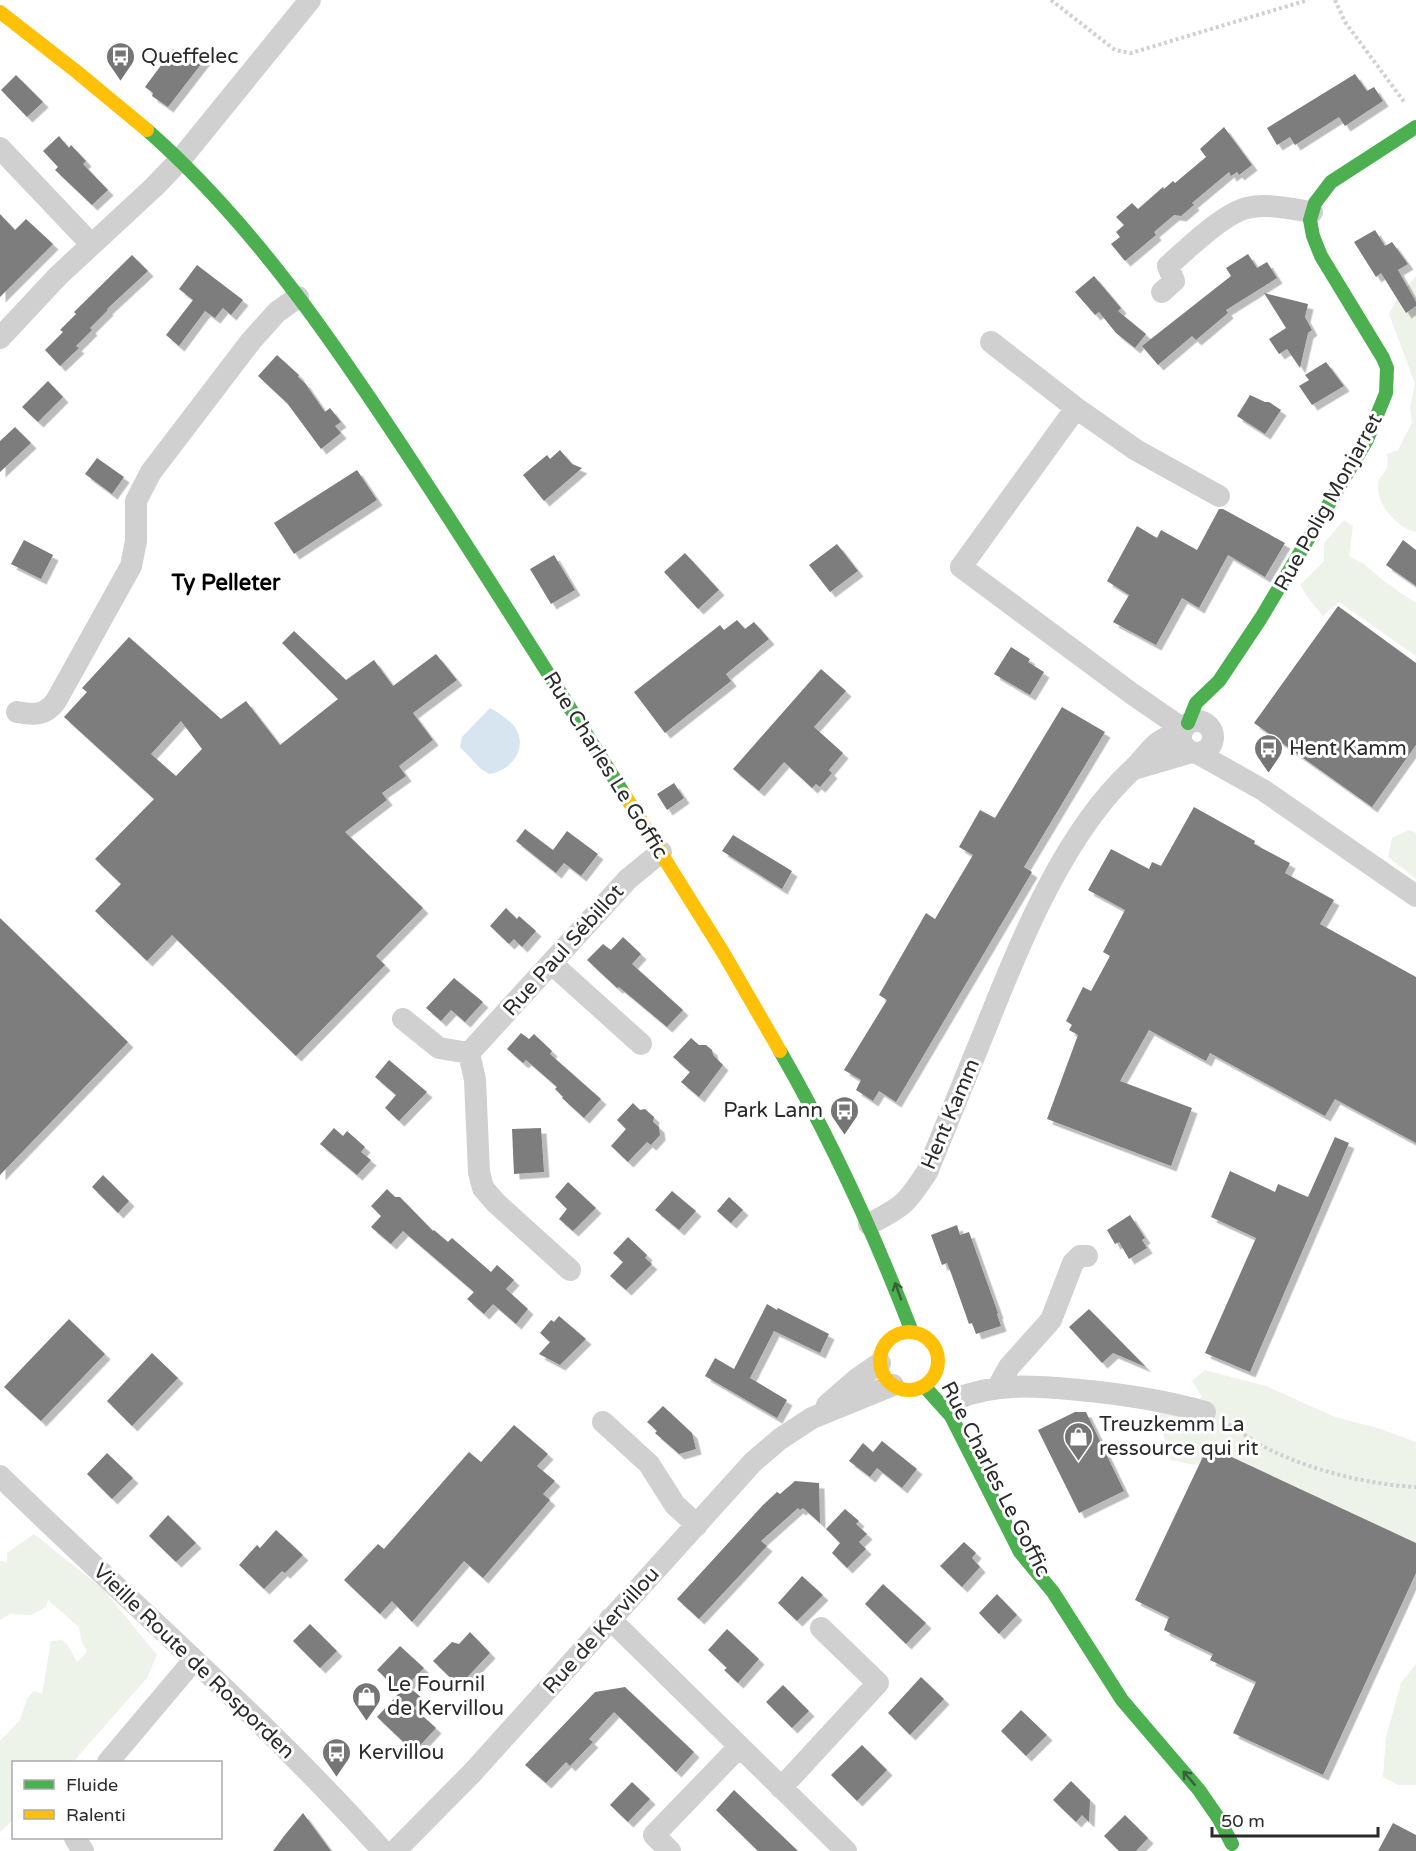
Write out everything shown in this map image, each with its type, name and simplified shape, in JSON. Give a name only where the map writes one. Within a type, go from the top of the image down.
[{"type":"street","points":[[0,338],[58,276],[180,160],[310,0]]},
{"type":"street","name":"Rue Charles Le Goffic","points":[[0,12],[101,90],[180,160],[248,234],[298,297],[390,427],[661,852],[756,1006],[836,1156],[869,1224],[896,1286],[912,1332]]},
{"type":"street","points":[[1162,292],[1174,281],[1168,266],[1219,223],[1246,208],[1267,207],[1312,212],[1319,196],[1331,182],[1415,128]]},
{"type":"street","points":[[0,148],[92,244]]},
{"type":"street","name":"Rue Polig Monjarret","points":[[1184,728],[1196,703],[1219,681],[1289,574],[1358,456],[1386,393],[1387,368],[1383,358],[1321,256],[1310,227],[1312,212]]},
{"type":"street","points":[[17,712],[42,714],[56,701],[130,566],[136,541],[136,501],[141,488],[251,341],[278,312],[298,297]]},
{"type":"street","points":[[991,342],[1076,408],[1136,450],[1219,496]]},
{"type":"street","points":[[1076,408],[961,567],[1122,686],[1184,728]]},
{"type":"street","name":"Rue Polig Monjarret","points":[[1213,732],[1219,681]]},
{"type":"street","points":[[1184,728],[1200,720],[1209,725],[1263,790]]},
{"type":"street","points":[[1184,728],[1182,744],[1263,790],[1416,896]]},
{"type":"street","name":"Hent Kamm","points":[[869,1224],[899,1209],[927,1172],[1038,907],[1090,820],[1119,782],[1134,769],[1147,752],[1159,741],[1184,728]]},
{"type":"street","points":[[1195,753],[1209,748],[1213,732]]},
{"type":"street","name":"Hent Kamm","points":[[1134,769],[1195,753]]},
{"type":"street","name":"Rue Paul Sébillot","points":[[469,1053],[628,879],[661,852]]},
{"type":"street","points":[[551,963],[641,1044]]},
{"type":"street","points":[[403,1019],[439,1048],[469,1053],[475,1080],[479,1172],[483,1188],[496,1203],[570,1270]]},
{"type":"street","name":"Rue Charles Le Goffic","points":[[880,1252],[883,1294]]},
{"type":"street","points":[[998,1387],[1009,1367],[1051,1320],[1073,1263],[1080,1257],[1087,1256]]},
{"type":"street","points":[[885,1323],[888,1340]]},
{"type":"street","points":[[904,1332],[912,1332],[926,1337],[931,1342],[937,1355],[938,1366],[932,1378],[924,1386],[909,1390],[893,1385],[885,1378],[880,1363],[883,1347],[888,1340],[904,1332]]},
{"type":"street","name":"Rue de Kervillou","points":[[395,1851],[472,1773],[753,1462],[880,1363]]},
{"type":"street","name":"Rue Charles Le Goffic","points":[[938,1366],[993,1468]]},
{"type":"street","name":"Rue de Kervillou","points":[[812,1418],[893,1385]]},
{"type":"street","name":"Rue Charles Le Goffic","points":[[924,1386],[951,1416],[1020,1552],[1053,1592],[1116,1691],[1140,1723],[1198,1790],[1219,1819],[1235,1848]]},
{"type":"street","points":[[949,1388],[984,1389],[1031,1386],[1124,1394],[1172,1402],[1205,1412]]},
{"type":"street","points":[[603,1422],[649,1464],[675,1505],[697,1525]]},
{"type":"street","name":"Vieille Route de Rosporden","points":[[0,1476],[194,1660],[330,1794],[383,1851]]},
{"type":"street","name":"Rue Charles Le Goffic","points":[[1036,1549],[1053,1592]]},
{"type":"street","points":[[610,1619],[846,1851]]},
{"type":"street","points":[[781,1788],[878,1683],[821,1628]]},
{"type":"street","points":[[109,1761],[194,1660]]},
{"type":"street","name":"Rue Charles Le Goffic","points":[[1140,1723],[1158,1760],[1168,1774]]},
{"type":"street","points":[[670,1851],[654,1835],[739,1747]]},
{"type":"street","name":"Rue Charles Le Goffic","points":[[1188,1800],[1235,1848]]},
{"type":"path","points":[[1051,0],[1115,50],[1131,53],[1308,0]]},
{"type":"path","points":[[1335,0],[1345,22],[1413,112],[1415,128]]},
{"type":"path","points":[[1205,1412],[1212,1413],[1259,1444],[1311,1466],[1375,1483],[1416,1488]]},
{"type":"shaded area","points":[[1416,276],[1416,532],[1402,526],[1389,514],[1380,499],[1378,484],[1387,468],[1387,454],[1398,450],[1412,423],[1410,407],[1415,384],[1389,314],[1398,297]]},
{"type":"shaded area","points":[[1344,520],[1353,526],[1349,556],[1364,564],[1385,582],[1416,603],[1416,656],[1339,602],[1323,616],[1300,585],[1324,561],[1324,543]]},
{"type":"shaded area","points":[[490,708],[514,726],[520,744],[510,764],[504,769],[489,774],[460,747],[462,737]]},
{"type":"shaded area","points":[[1409,830],[1416,833],[1416,879],[1388,857],[1392,838]]},
{"type":"shaded area","points":[[1205,1370],[1266,1386],[1335,1417],[1378,1428],[1416,1442],[1416,1561],[1215,1462],[1194,1465],[1171,1460],[1154,1405],[1184,1411],[1202,1397],[1192,1381]]},
{"type":"shaded area","points":[[34,1534],[103,1589],[157,1655],[147,1678],[74,1761],[12,1761],[12,1821],[0,1832],[0,1741],[20,1720],[27,1698],[34,1691],[42,1694],[51,1641],[62,1640],[67,1644],[77,1662],[87,1652],[81,1640],[79,1627],[48,1600],[46,1607],[31,1615],[10,1614],[0,1620],[0,1561],[7,1562],[7,1553]]},
{"type":"shaded area","points":[[1416,1664],[1416,1785],[1398,1785],[1383,1777],[1386,1737],[1401,1683]]},
{"type":"building","points":[[188,48],[205,59],[168,107],[152,96],[153,93],[145,87],[173,49],[182,56]]},
{"type":"building","points":[[1355,74],[1367,91],[1374,87],[1383,101],[1345,126],[1339,117],[1295,145],[1290,137],[1277,145],[1267,128]]},
{"type":"building","points":[[16,75],[43,102],[27,117],[1,90]]},
{"type":"building","points":[[1224,127],[1252,165],[1239,175],[1237,172],[1231,176],[1229,172],[1192,203],[1194,205],[1181,216],[1174,215],[1154,232],[1156,235],[1125,261],[1111,244],[1120,237],[1116,232],[1124,225],[1116,217],[1132,203],[1138,209],[1163,187],[1164,189],[1173,181],[1175,183],[1206,157],[1200,149]]},
{"type":"building","points":[[59,136],[69,148],[71,145],[86,161],[83,164],[108,190],[92,205],[55,170],[58,167],[43,151]]},
{"type":"building","points":[[0,214],[15,230],[26,219],[53,244],[0,297]]},
{"type":"building","points":[[1375,230],[1385,246],[1392,242],[1408,264],[1398,270],[1416,302],[1416,306],[1406,313],[1381,273],[1376,277],[1354,242]]},
{"type":"building","points":[[1248,254],[1257,268],[1267,262],[1277,278],[1226,310],[1228,313],[1196,340],[1192,336],[1158,365],[1142,346],[1231,276],[1226,268]]},
{"type":"building","points":[[132,255],[148,271],[107,309],[90,328],[92,330],[76,346],[79,348],[60,366],[45,350],[63,332],[60,330],[76,314],[74,312]]},
{"type":"building","points":[[197,265],[243,300],[231,315],[223,308],[215,318],[205,311],[179,346],[166,335],[193,300],[179,289]]},
{"type":"building","points":[[1094,276],[1121,308],[1118,311],[1146,334],[1135,348],[1116,333],[1099,312],[1095,315],[1075,292]]},
{"type":"building","points":[[1264,293],[1308,304],[1305,317],[1312,330],[1308,333],[1300,368],[1287,349],[1279,354],[1269,339],[1286,328]]},
{"type":"building","points":[[277,355],[299,375],[298,377],[305,383],[325,412],[330,408],[341,422],[335,426],[341,433],[321,449],[287,403],[258,376]]},
{"type":"building","points":[[1326,362],[1344,386],[1312,405],[1299,386],[1309,380],[1305,375]]},
{"type":"building","points":[[48,381],[63,397],[38,422],[22,407]]},
{"type":"building","points":[[1250,395],[1269,402],[1281,410],[1265,434],[1237,416]]},
{"type":"building","points":[[15,427],[31,443],[0,472],[0,441]]},
{"type":"building","points":[[560,450],[572,464],[582,468],[544,501],[523,475],[547,455],[550,459]]},
{"type":"building","points":[[97,458],[124,477],[112,494],[85,474]]},
{"type":"building","points":[[357,470],[377,500],[294,554],[274,523]]},
{"type":"building","points":[[1219,509],[1223,509],[1285,543],[1265,577],[1228,555],[1199,608],[1182,598],[1156,645],[1113,622],[1129,595],[1107,581],[1137,526],[1157,538],[1161,530],[1197,550]]},
{"type":"building","points":[[24,540],[53,555],[41,579],[11,564]]},
{"type":"building","points":[[1403,540],[1416,550],[1416,586],[1386,565]]},
{"type":"building","points":[[837,544],[858,571],[830,592],[809,565]]},
{"type":"building","points":[[685,553],[719,590],[698,609],[664,572]]},
{"type":"building","points":[[554,555],[575,590],[551,604],[530,569]]},
{"type":"building","points":[[1338,606],[1416,663],[1416,745],[1372,807],[1254,723]]},
{"type":"building","points":[[737,620],[745,629],[754,622],[769,639],[726,674],[731,681],[665,733],[634,692],[720,625],[724,630]]},
{"type":"building","points":[[294,631],[346,680],[374,660],[393,686],[436,654],[457,680],[413,713],[433,740],[399,766],[406,776],[382,793],[387,800],[345,832],[423,908],[376,956],[385,965],[296,1056],[172,935],[147,961],[95,911],[121,884],[95,859],[154,799],[64,717],[87,692],[82,688],[129,637],[221,719],[246,701],[280,745],[338,699],[282,643]],"holes":[[[181,721],[202,749],[176,776],[151,754]]]},
{"type":"building","points":[[1011,647],[1030,659],[1028,662],[1044,672],[1030,695],[994,674]]},
{"type":"building","points":[[821,669],[846,691],[814,727],[843,753],[829,770],[832,773],[820,787],[816,784],[812,788],[784,762],[759,791],[733,769]]},
{"type":"building","points":[[1062,707],[1105,732],[1024,867],[1032,872],[896,1102],[879,1091],[873,1101],[856,1090],[861,1080],[844,1070],[887,1000],[879,995],[926,913],[935,919],[973,855],[959,847],[980,810],[995,818]]},
{"type":"building","points":[[674,783],[684,798],[667,810],[657,794]]},
{"type":"building","points":[[1194,807],[1290,863],[1285,873],[1334,900],[1320,924],[1416,977],[1416,1143],[1335,1099],[1325,1116],[1210,1053],[1206,1061],[1149,1030],[1120,1081],[1192,1108],[1171,1166],[1047,1119],[1078,1035],[1069,1030],[1072,1025],[1066,1021],[1083,987],[1091,991],[1110,956],[1103,952],[1125,910],[1088,890],[1111,849],[1149,869],[1152,862],[1161,866]]},
{"type":"building","points":[[525,829],[553,850],[567,831],[598,854],[581,876],[564,863],[556,873],[516,841]]},
{"type":"building","points":[[733,835],[792,871],[782,889],[722,851]]},
{"type":"building","points":[[506,908],[517,919],[519,916],[536,931],[522,947],[514,939],[509,944],[490,926]]},
{"type":"building","points":[[0,918],[128,1042],[0,1175]]},
{"type":"building","points":[[623,937],[641,954],[632,964],[683,1010],[667,1027],[619,987],[617,988],[587,960],[603,944],[611,950]]},
{"type":"building","points":[[454,978],[483,1002],[465,1022],[451,1010],[441,1021],[426,1008]]},
{"type":"building","points":[[521,1033],[529,1039],[534,1034],[552,1051],[550,1054],[601,1099],[584,1118],[562,1098],[555,1089],[557,1087],[526,1060],[523,1063],[507,1049]]},
{"type":"building","points":[[691,1038],[699,1045],[706,1045],[712,1050],[713,1055],[723,1065],[699,1097],[681,1082],[690,1072],[673,1057]]},
{"type":"building","points":[[389,1060],[427,1092],[399,1121],[385,1108],[396,1095],[375,1077]]},
{"type":"building","points":[[633,1103],[640,1110],[645,1109],[654,1117],[653,1122],[659,1127],[660,1135],[651,1145],[647,1142],[628,1162],[611,1146],[626,1129],[617,1120]]},
{"type":"building","points":[[334,1128],[343,1136],[347,1131],[365,1147],[361,1152],[371,1160],[357,1175],[320,1144]]},
{"type":"building","points":[[541,1128],[544,1172],[514,1174],[512,1129]]},
{"type":"building","points":[[1335,1137],[1349,1143],[1250,1372],[1205,1353],[1256,1238],[1211,1217],[1230,1171],[1275,1192],[1278,1184],[1308,1197]]},
{"type":"building","points":[[103,1175],[129,1201],[118,1213],[92,1187]]},
{"type":"building","points":[[568,1182],[596,1208],[573,1231],[559,1219],[567,1209],[555,1197]]},
{"type":"building","points":[[387,1189],[395,1197],[400,1197],[433,1231],[448,1242],[452,1238],[491,1272],[497,1265],[514,1280],[506,1289],[528,1309],[516,1324],[493,1304],[484,1314],[467,1299],[474,1292],[403,1231],[391,1244],[371,1227],[381,1216],[371,1206]]},
{"type":"building","points":[[672,1191],[696,1211],[679,1230],[655,1210]]},
{"type":"building","points":[[729,1197],[743,1210],[731,1223],[717,1211]]},
{"type":"building","points":[[1130,1215],[1145,1238],[1142,1240],[1147,1248],[1129,1259],[1119,1242],[1115,1244],[1107,1230]]},
{"type":"building","points":[[957,1225],[960,1235],[969,1232],[1001,1326],[976,1334],[972,1323],[969,1324],[947,1263],[942,1265],[931,1235]]},
{"type":"building","points":[[628,1237],[647,1255],[645,1258],[652,1264],[626,1290],[610,1276],[623,1262],[613,1253]]},
{"type":"building","points":[[767,1304],[829,1334],[820,1353],[774,1331],[750,1378],[787,1400],[777,1418],[705,1376],[715,1358],[734,1369]]},
{"type":"building","points":[[1089,1309],[1146,1367],[1113,1353],[1102,1363],[1069,1327]]},
{"type":"building","points":[[559,1316],[586,1339],[560,1365],[539,1354],[550,1342],[540,1333],[551,1320],[554,1322]]},
{"type":"building","points":[[69,1319],[105,1354],[41,1421],[4,1387]]},
{"type":"building","points":[[152,1353],[178,1378],[132,1426],[107,1401]]},
{"type":"building","points":[[663,1406],[692,1433],[696,1449],[679,1454],[655,1433],[657,1431],[647,1422]]},
{"type":"building","points":[[1075,1412],[1086,1412],[1124,1491],[1079,1513],[1038,1430]]},
{"type":"building","points":[[514,1425],[548,1454],[537,1466],[555,1481],[543,1494],[550,1500],[483,1578],[464,1561],[412,1622],[392,1601],[380,1614],[344,1580],[378,1544],[384,1549],[469,1452],[481,1462]]},
{"type":"building","points":[[882,1441],[917,1469],[902,1488],[877,1468],[870,1477],[849,1461],[863,1443],[873,1452]]},
{"type":"building","points":[[1208,1446],[1416,1543],[1416,1573],[1323,1775],[1233,1733],[1256,1682],[1210,1660],[1213,1654],[1164,1630],[1169,1617],[1135,1600]]},
{"type":"building","points":[[107,1453],[133,1478],[112,1499],[87,1474]]},
{"type":"building","points":[[795,1481],[819,1483],[820,1523],[803,1508],[800,1510],[798,1508],[761,1541],[767,1546],[699,1619],[677,1599],[763,1505],[777,1492],[780,1494]]},
{"type":"building","points":[[845,1509],[859,1521],[856,1524],[867,1534],[859,1542],[866,1549],[847,1568],[832,1553],[840,1543],[826,1529]]},
{"type":"building","points":[[168,1515],[196,1543],[176,1562],[149,1536]]},
{"type":"building","points":[[276,1530],[303,1555],[264,1589],[239,1565],[257,1545],[260,1548]]},
{"type":"building","points":[[964,1542],[976,1553],[972,1558],[980,1567],[962,1587],[940,1566]]},
{"type":"building","points":[[802,1576],[823,1595],[797,1621],[778,1603]]},
{"type":"building","points":[[883,1584],[926,1623],[906,1644],[865,1604]]},
{"type":"building","points":[[997,1594],[1017,1615],[999,1634],[979,1613]]},
{"type":"building","points":[[310,1624],[337,1651],[320,1668],[293,1641]]},
{"type":"building","points":[[727,1629],[759,1659],[738,1683],[724,1670],[727,1668],[708,1650]]},
{"type":"building","points":[[470,1632],[490,1653],[459,1686],[433,1661],[452,1642],[459,1644]]},
{"type":"building","points":[[400,1646],[424,1668],[407,1685],[423,1699],[414,1708],[436,1728],[414,1752],[377,1717],[400,1692],[377,1670]]},
{"type":"building","points":[[921,1677],[944,1699],[910,1735],[888,1713]]},
{"type":"building","points":[[783,1685],[809,1711],[792,1728],[766,1702]]},
{"type":"building","points":[[625,1687],[694,1752],[676,1772],[614,1712],[589,1739],[593,1742],[570,1766],[566,1762],[546,1783],[525,1765],[595,1692]]},
{"type":"building","points":[[1021,1710],[1047,1735],[1026,1756],[1001,1731]]},
{"type":"building","points":[[862,1745],[887,1770],[857,1801],[831,1775]]},
{"type":"building","points":[[1071,1781],[1090,1800],[1089,1822],[1082,1815],[1076,1822],[1053,1800]]},
{"type":"building","points":[[632,1782],[650,1799],[628,1822],[610,1805]]},
{"type":"building","points":[[734,1790],[798,1851],[758,1851],[716,1810]]},
{"type":"building","points":[[303,1813],[331,1851],[273,1851],[284,1836]]},
{"type":"building","points":[[1125,1815],[1148,1838],[1136,1851],[1119,1851],[1104,1836]]},
{"type":"building","points":[[1393,1823],[1416,1835],[1416,1851],[1378,1851]]},
{"type":"traffic: fast","points":[[1188,723],[1196,703],[1219,681],[1261,618],[1367,440],[1386,393],[1387,368],[1383,358],[1321,256],[1313,236],[1310,220],[1315,203],[1331,182],[1416,127]]},
{"type":"traffic: fast","points":[[147,130],[186,167],[259,247],[324,332],[442,507],[624,794]]},
{"type":"traffic: fast","points":[[780,1051],[852,1189],[912,1332]]},
{"type":"traffic: fast","points":[[924,1386],[951,1416],[1020,1552],[1053,1592],[1122,1700],[1199,1790],[1219,1819],[1232,1844]]},
{"type":"traffic: slow","points":[[0,12],[147,130]]},
{"type":"traffic: slow","points":[[624,794],[724,954],[780,1051]]},
{"type":"traffic: slow","points":[[909,1332],[920,1334],[933,1345],[938,1361],[936,1372],[925,1385],[909,1390],[898,1388],[885,1377],[880,1361],[882,1350],[893,1337],[909,1332]]},
{"type":"place","name":"Queffelec","points":[[120,82]]},
{"type":"place","name":"Hent Kamm","points":[[1268,774]]},
{"type":"place","name":"Park Lann","points":[[844,1136]]},
{"type":"place","name":"Treuzkemm La ressource qui rit","points":[[1078,1462]]},
{"type":"place","name":"Le Fournil de Kervillou","points":[[366,1722]]},
{"type":"place","name":"Kervillou","points":[[337,1778]]},
{"type":"district","name":"Ty Pelleter","points":[[226,582]]}]
